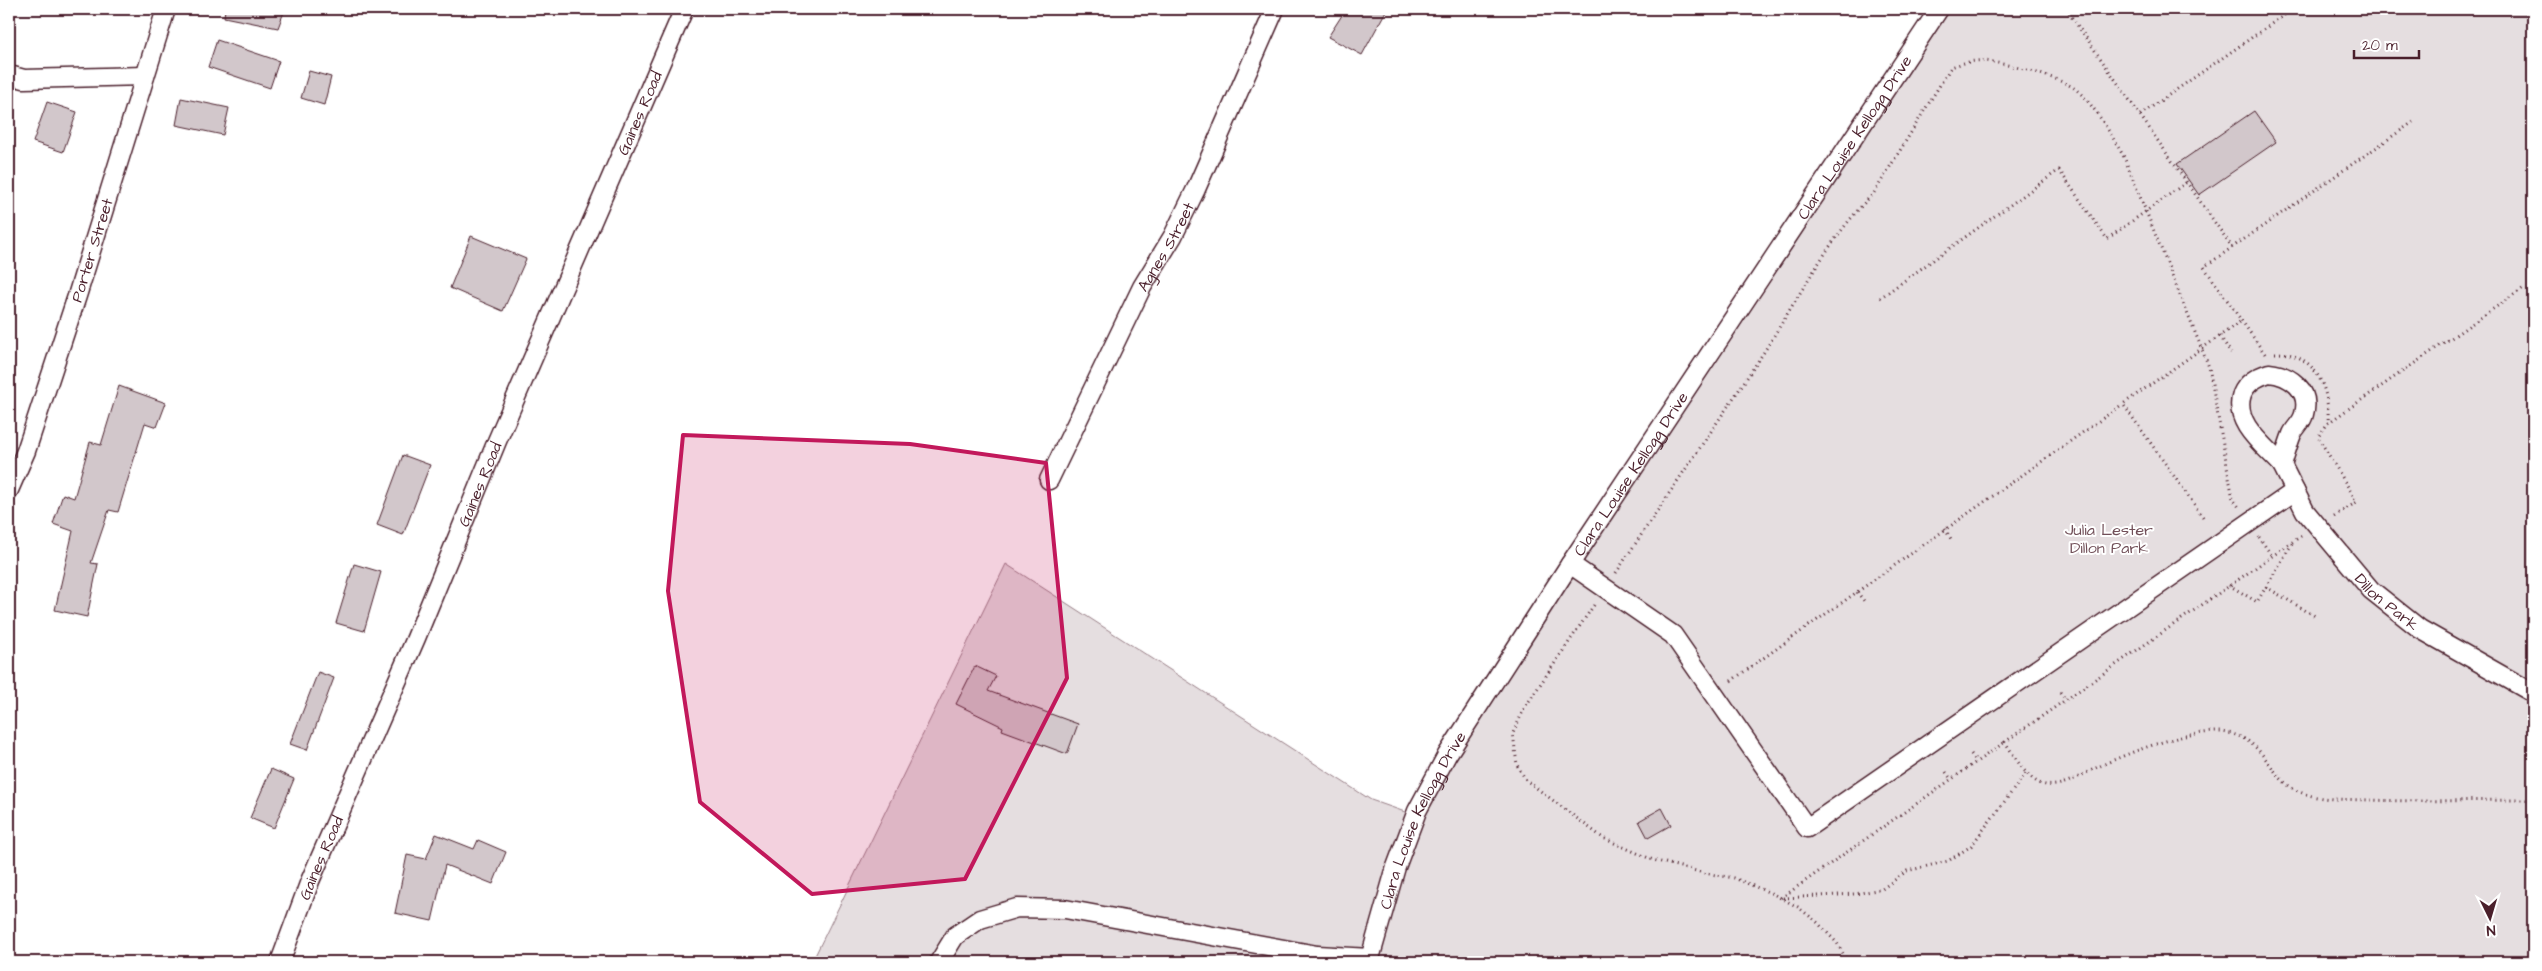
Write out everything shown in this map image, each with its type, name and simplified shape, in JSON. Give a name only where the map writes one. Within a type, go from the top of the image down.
[{"type":"street","name":"Porter Street","points":[[10,485],[26,451],[59,351],[166,9]]},
{"type":"street","name":"Gaines Road","points":[[280,962],[310,881],[416,638],[498,440],[684,9]]},
{"type":"street","name":"Agnes Street","points":[[1049,480],[1133,305],[1173,236],[1196,189],[1275,9]]},
{"type":"street","name":"Clara Louise Kellogg Drive","points":[[1369,960],[1396,867],[1417,811],[1447,755],[1570,564],[1939,9]]},
{"type":"street","points":[[9,75],[24,79],[145,76]]},
{"type":"street","name":"Dillon Park","points":[[2282,465],[2293,432],[2304,414],[2306,404],[2297,384],[2284,376],[2269,374],[2258,376],[2243,392],[2240,402],[2240,413],[2244,423],[2282,465],[2305,511],[2371,590],[2420,629],[2533,693]]},
{"type":"street","points":[[1570,564],[1673,635],[1808,828],[2295,491]]},
{"type":"street","points":[[939,962],[954,936],[980,919],[1017,908],[1065,909],[1316,955],[1369,960]]},
{"type":"path","points":[[2066,9],[2232,247]]},
{"type":"path","points":[[2140,116],[2293,9]]},
{"type":"path","points":[[1848,962],[1837,943],[1817,922],[1781,898],[1734,878],[1704,873],[1654,860],[1603,838],[1526,780],[1517,765],[1513,733],[1521,715],[1742,385],[1829,251],[1862,205],[1874,193],[1951,67],[1968,62],[1986,61],[2059,80],[2075,89],[2110,134],[2124,157],[2209,367],[2233,499],[2272,556]]},
{"type":"path","points":[[2328,423],[2327,391],[2319,376],[2308,363],[2290,354],[2276,352],[2266,356],[2204,267],[2413,122]]},
{"type":"path","points":[[1880,298],[2059,170],[2107,239],[2187,182]]},
{"type":"path","points":[[1781,898],[2272,556],[2357,502],[2318,437],[2328,423],[2525,287]]},
{"type":"path","points":[[1731,681],[2241,320]]},
{"type":"path","points":[[2220,336],[2231,352]]},
{"type":"path","points":[[2124,404],[2203,517]]},
{"type":"path","points":[[1945,530],[1951,539]]},
{"type":"path","points":[[2230,585],[2257,602],[2294,541]]},
{"type":"path","points":[[2266,587],[2315,616]]},
{"type":"path","points":[[1857,592],[1864,601]]},
{"type":"path","points":[[2060,692],[2066,700]]},
{"type":"path","points":[[2005,742],[2026,773],[2045,785],[2056,785],[2100,766],[2170,741],[2221,732],[2247,740],[2260,750],[2289,785],[2311,795],[2329,798],[2394,801],[2533,800]]},
{"type":"path","points":[[1971,754],[1977,762]]},
{"type":"path","points":[[1946,772],[1951,779]]},
{"type":"path","points":[[1781,898],[1855,894],[1882,889],[1907,871],[1948,861],[1971,846],[2026,773]]},
{"type":"highlighted area","points":[[683,435],[910,444],[1046,463],[1067,678],[965,879],[812,894],[700,802],[668,591]]},
{"type":"green space","name":"Julia Lester Dillon Park","points":[[1951,9],[2533,9],[2533,962],[812,962],[1006,564],[1371,800],[1422,818],[1457,751]]},
{"type":"building","points":[[225,9],[285,9],[278,28],[224,17]]},
{"type":"building","points":[[1346,9],[1387,9],[1362,55],[1328,37]]},
{"type":"building","points":[[217,40],[279,61],[270,88],[208,67]]},
{"type":"building","points":[[309,71],[331,77],[324,105],[301,98]]},
{"type":"building","points":[[181,98],[229,108],[223,135],[176,125]]},
{"type":"building","points":[[47,102],[77,112],[63,152],[33,142]]},
{"type":"building","points":[[2254,111],[2276,142],[2199,195],[2177,164]]},
{"type":"building","points":[[471,236],[526,259],[503,311],[450,288]]},
{"type":"building","points":[[119,386],[166,403],[157,427],[145,423],[118,512],[109,510],[91,563],[98,564],[87,617],[55,610],[73,531],[53,524],[63,494],[74,498],[90,442],[101,445]]},
{"type":"building","points":[[403,455],[430,465],[403,535],[377,525]]},
{"type":"building","points":[[354,564],[381,572],[364,631],[336,623]]},
{"type":"building","points":[[975,666],[996,676],[988,691],[1078,724],[1067,754],[1002,730],[1003,727],[956,704]]},
{"type":"building","points":[[318,672],[334,678],[307,750],[290,744]]},
{"type":"building","points":[[271,769],[294,779],[274,828],[250,818]]},
{"type":"building","points":[[1662,808],[1671,825],[1648,838],[1639,821]]},
{"type":"building","points":[[436,834],[474,849],[478,840],[506,852],[493,884],[445,865],[432,921],[395,913],[407,855],[426,859]]}]
